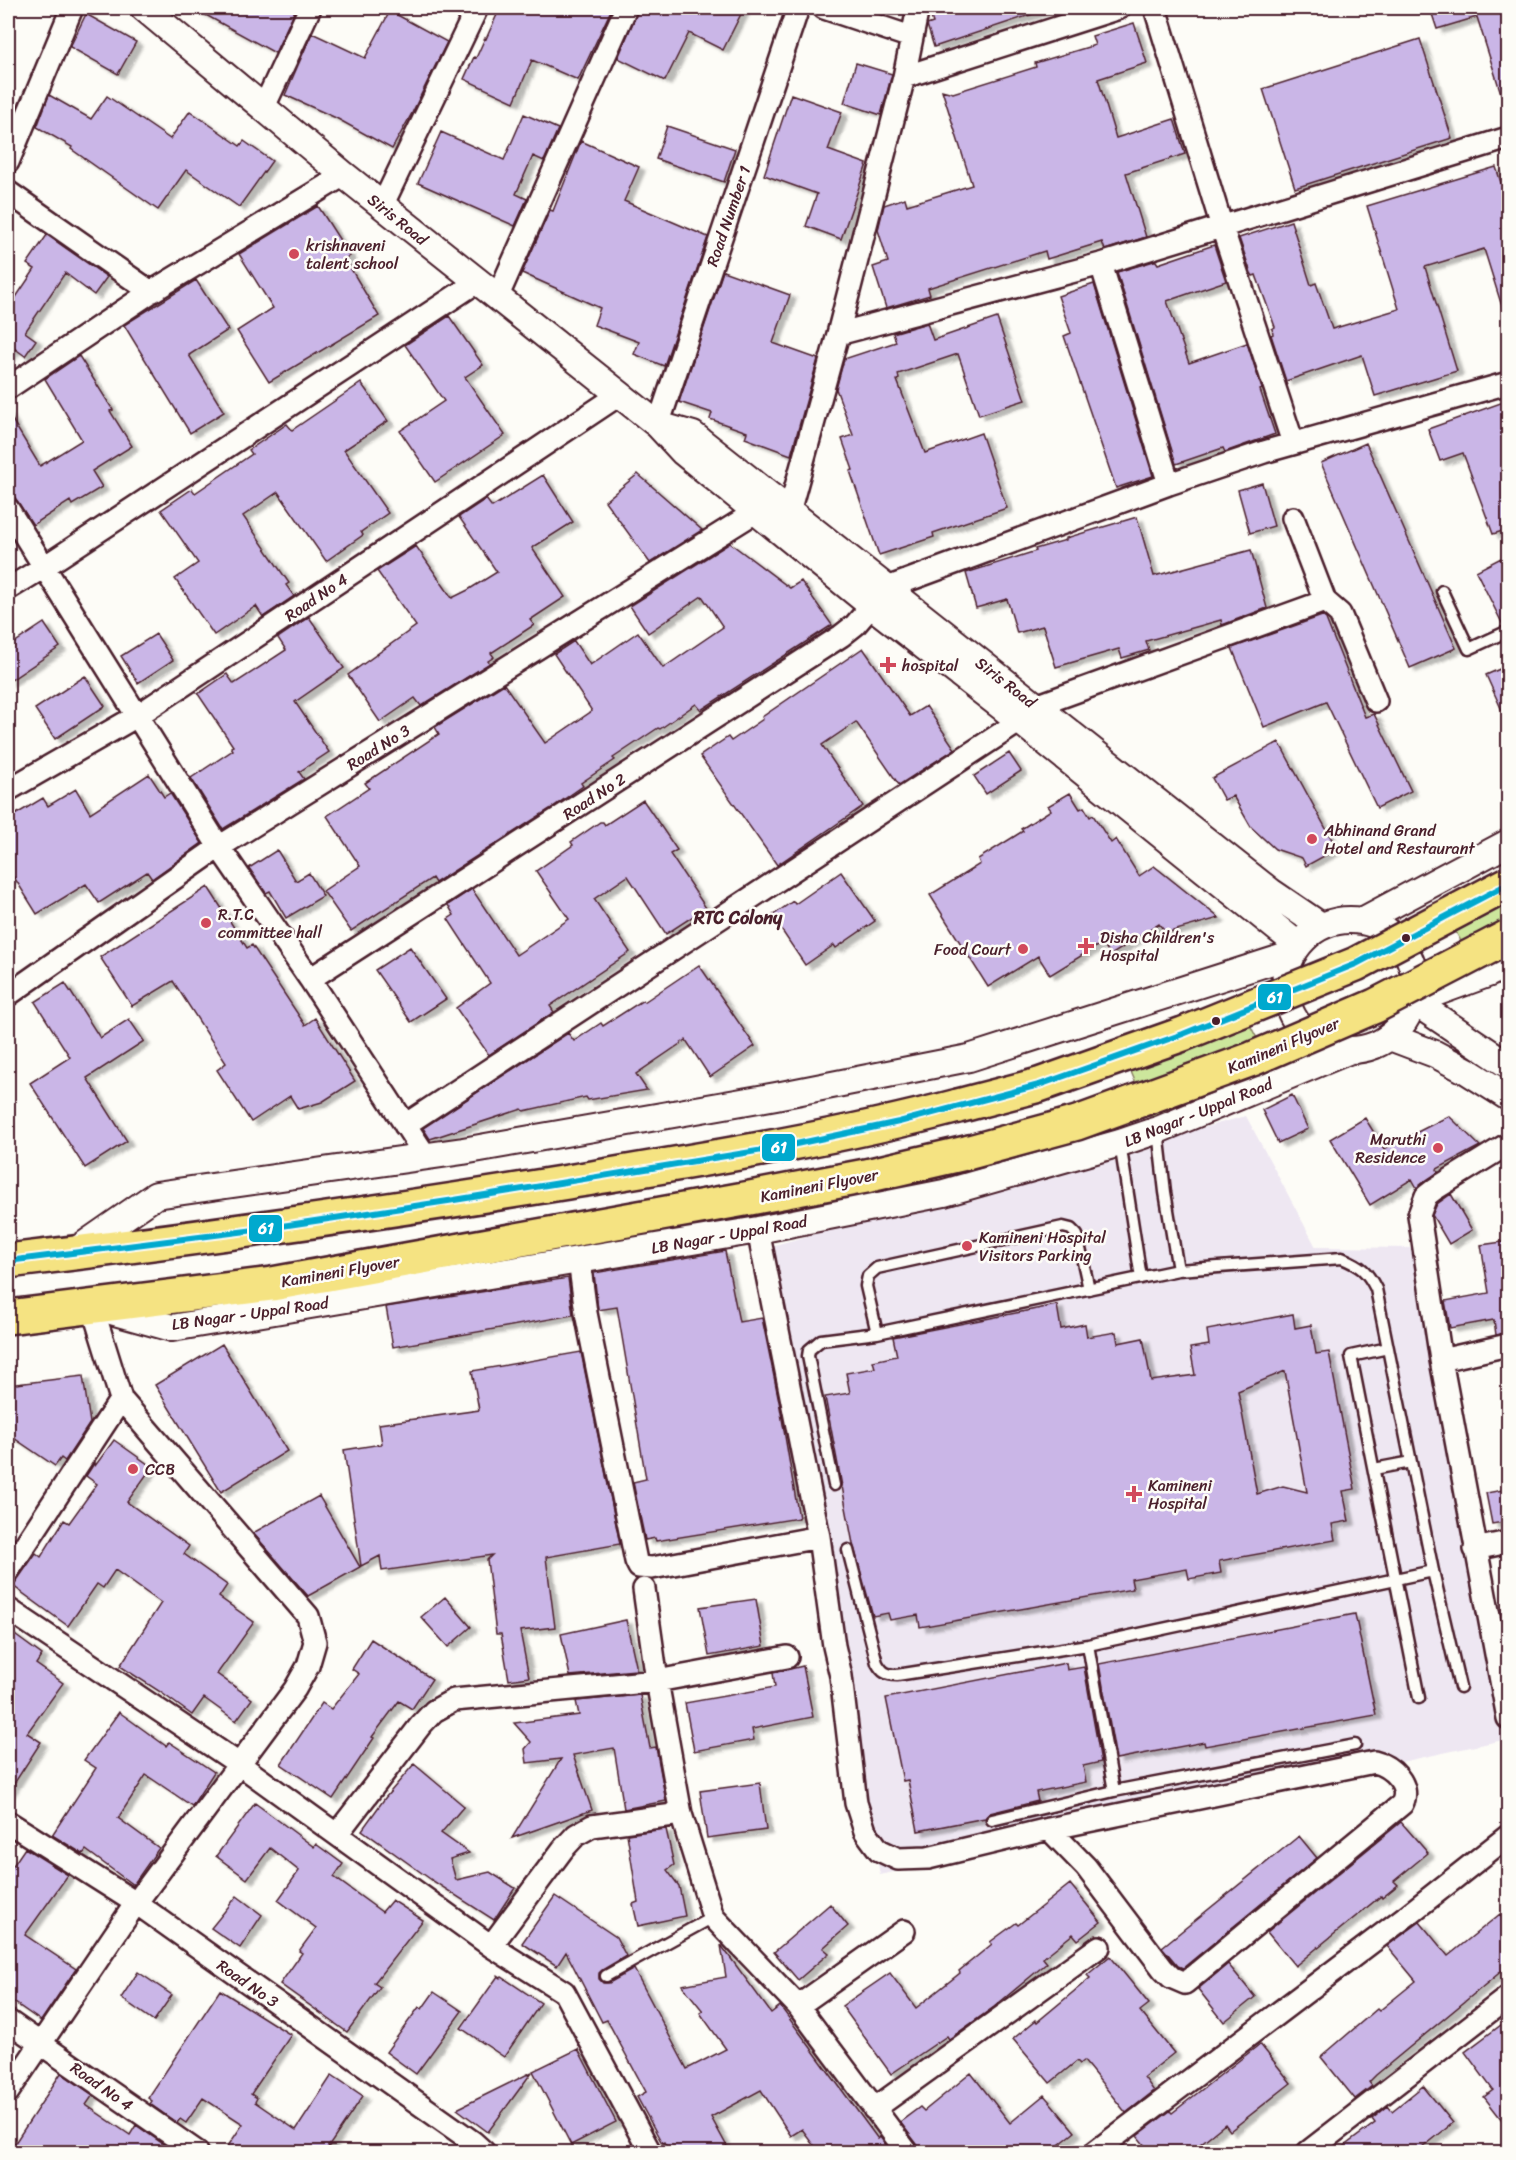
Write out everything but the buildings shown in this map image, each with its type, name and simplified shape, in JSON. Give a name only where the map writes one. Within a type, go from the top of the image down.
[{"type":"highway","points":[[8,1261],[255,1230],[448,1201],[782,1147],[899,1122],[1039,1084],[1126,1056],[1205,1026],[1356,964],[1509,884]]},
{"type":"highway","name":"Kamineni Flyover","points":[[8,1317],[272,1284],[750,1198],[898,1169],[970,1152],[1077,1123],[1252,1059],[1375,1006],[1509,937]]},
{"type":"street","points":[[8,162],[72,8]]},
{"type":"street","name":"Siris Road","points":[[144,8],[382,206],[658,425],[683,452],[757,511],[879,596],[1028,714],[1321,926]]},
{"type":"street","points":[[263,109],[310,8]]},
{"type":"street","points":[[382,206],[477,8]]},
{"type":"street","points":[[497,298],[626,8]]},
{"type":"street","name":"Road Number 1","points":[[658,425],[798,8]]},
{"type":"street","points":[[824,8],[911,37]]},
{"type":"street","points":[[789,512],[838,334],[904,77],[918,8]]},
{"type":"street","points":[[904,77],[1119,8]]},
{"type":"street","points":[[1155,8],[1222,227],[1293,443]]},
{"type":"street","points":[[838,334],[1101,264],[1509,138]]},
{"type":"street","points":[[8,388],[151,292],[344,175]]},
{"type":"street","points":[[8,192],[151,292]]},
{"type":"street","points":[[1101,264],[1169,484]]},
{"type":"street","points":[[8,589],[477,282]]},
{"type":"street","points":[[879,596],[1169,484],[1293,443],[1509,382]]},
{"type":"street","name":"Road No 4","points":[[8,790],[137,716],[619,395]]},
{"type":"street","name":"Siris Road","points":[[658,425],[693,435],[789,512],[879,596]]},
{"type":"street","points":[[8,509],[219,847],[310,979],[425,1155]]},
{"type":"street","name":"Road No 3","points":[[8,995],[219,847],[757,511]]},
{"type":"street","points":[[1293,518],[1325,601],[1340,614],[1376,701]]},
{"type":"street","name":"Road No 2","points":[[310,979],[841,636],[855,625],[879,596]]},
{"type":"street","points":[[405,1125],[1028,714],[1325,601]]},
{"type":"street","name":"Siris Road","points":[[1028,714],[1295,950]]},
{"type":"street","points":[[1362,921],[1509,843]]},
{"type":"street","points":[[1341,920],[1362,921],[1381,928],[1398,942],[1409,959],[1415,979],[1413,1001],[1405,1021],[1389,1037],[1370,1047],[1348,1050],[1327,1046],[1307,1035],[1293,1018],[1286,997],[1285,975],[1295,950],[1304,938],[1321,926],[1341,920]]},
{"type":"street","points":[[71,1254],[156,1195],[463,1150],[776,1096],[969,1058],[1295,950]]},
{"type":"street","points":[[1413,1001],[1490,973],[1509,962]]},
{"type":"street","points":[[1413,1001],[1509,1065]]},
{"type":"street","points":[[1389,1037],[1435,1054],[1509,1097]]},
{"type":"street","name":"LB Nagar - Uppal Road","points":[[92,1306],[172,1328],[758,1230],[944,1193],[1158,1130],[1348,1050]]},
{"type":"street","points":[[1509,1144],[1426,1196],[1419,1215],[1441,1360],[1475,1549],[1509,1718]]},
{"type":"street","points":[[758,1230],[819,1537],[834,1646],[841,1676],[856,1803],[865,1831],[879,1850],[898,1859],[928,1858],[1049,1829],[1374,1762],[1382,1764],[1395,1774],[1404,1786],[1405,1794],[1402,1804],[1185,1983],[1172,1977],[1163,1969],[1086,1867],[1049,1829]]},
{"type":"street","points":[[579,1260],[600,1383],[639,1567],[652,1568],[819,1537]]},
{"type":"street","points":[[8,2092],[136,1903],[295,1689],[308,1666],[315,1642],[308,1616],[121,1400],[92,1306]]},
{"type":"street","points":[[1441,1360],[1509,1346]]},
{"type":"street","points":[[8,1572],[121,1400]]},
{"type":"street","points":[[1475,1549],[1509,1542]]},
{"type":"street","points":[[644,1589],[657,1681],[681,1814],[713,1917],[798,2006],[907,2152]]},
{"type":"street","points":[[8,1610],[239,1764],[491,1946],[564,1992],[650,2152]]},
{"type":"street","points":[[337,1834],[420,1726],[434,1711],[454,1700],[657,1681],[787,1657]]},
{"type":"street","points":[[491,1946],[576,1834],[592,1826],[681,1814]]},
{"type":"street","name":"Road No 3","points":[[8,1822],[136,1903],[484,2152]]},
{"type":"street","points":[[1095,2152],[1410,1914],[1509,1836]]},
{"type":"street","points":[[798,2006],[904,1930]]},
{"type":"street","points":[[874,2109],[1099,1947]]},
{"type":"street","points":[[1308,2152],[1509,1997]]},
{"type":"street","name":"Road No 4","points":[[8,2021],[197,2152]]},
{"type":"lane","points":[[1442,591],[1468,649],[1509,631]]},
{"type":"lane","points":[[1158,1130],[1165,1192],[1178,1270]]},
{"type":"lane","points":[[1120,1143],[1141,1278]]},
{"type":"lane","points":[[877,1333],[866,1286],[867,1276],[877,1268],[1063,1227],[1071,1229],[1077,1235],[1089,1289]]},
{"type":"lane","points":[[834,1485],[808,1356],[810,1350],[821,1340],[877,1333],[1178,1270],[1342,1258],[1358,1265],[1368,1274],[1376,1289],[1433,1571],[1460,1687]]},
{"type":"lane","points":[[1388,1348],[1351,1356],[1419,1698]]},
{"type":"lane","points":[[1374,1469],[1411,1462]]},
{"type":"lane","points":[[848,1550],[877,1663],[881,1671],[887,1675],[1088,1645],[1433,1571]]},
{"type":"lane","points":[[1088,1645],[1114,1791]]},
{"type":"lane","points":[[992,1820],[1114,1791],[1355,1745]]},
{"type":"lane","points":[[606,1976],[713,1917]]},
{"type":"shaded area","name":"Kamineni Hospital","points":[[1246,1116],[1316,1247],[1413,1248],[1503,1740],[880,1875],[764,1248]]},
{"type":"green space","points":[[1508,869],[1508,949],[1476,967],[1442,908]]},
{"type":"green space","points":[[1237,1000],[1275,1073],[1152,1121],[1118,1041]]},
{"type":"transit line","name":"61","points":[[8,1261],[255,1230],[448,1201],[782,1147],[899,1122],[1039,1085],[1183,1034],[1356,964],[1508,884]]},
{"type":"place","name":"krishnaveni talent school","points":[[294,254]]},
{"type":"place","name":"hospital","points":[[888,665]]},
{"type":"place","name":"Abhinand Grand Hotel and Restaurant","points":[[1312,839]]},
{"type":"place","name":"R.T.C committee hall","points":[[206,923]]},
{"type":"place","name":"Disha Children's Hospital","points":[[1086,946]]},
{"type":"place","name":"Food Court","points":[[1023,949]]},
{"type":"place","name":"Maruthi Residence","points":[[1438,1148]]},
{"type":"place","name":"Kamineni Hospital Visitors Parking","points":[[967,1246]]},
{"type":"place","name":"CCB","points":[[133,1469]]},
{"type":"place","name":"Kamineni Hospital","points":[[1134,1494]]},
{"type":"district","name":"RTC Colony","points":[[738,918]]}]
